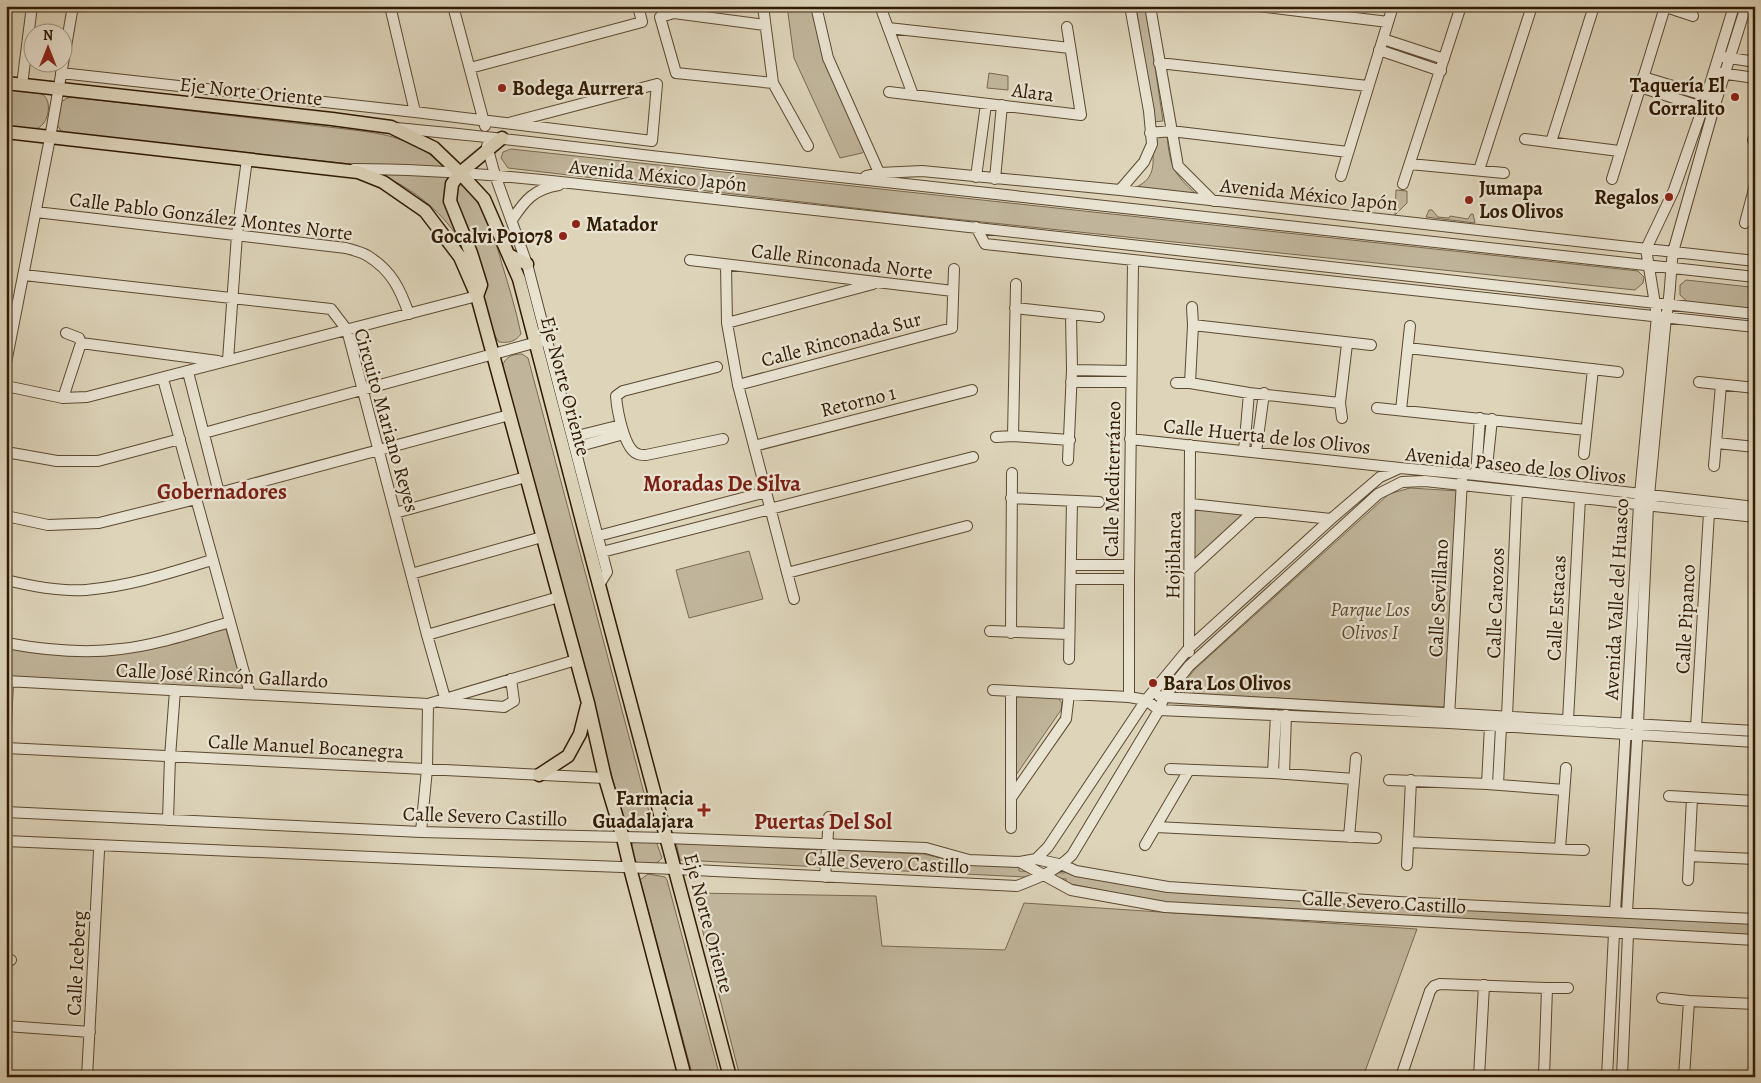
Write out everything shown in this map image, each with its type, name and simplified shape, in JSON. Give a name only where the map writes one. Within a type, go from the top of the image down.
[{"type":"main road","name":"Eje Norte Oriente","points":[[6,83],[332,119],[390,128],[434,148],[484,199],[519,279],[541,341],[546,384],[730,1077]]},
{"type":"main road","points":[[6,132],[358,172],[383,182],[425,210],[460,257],[477,296],[493,354],[588,703],[605,778],[623,838],[685,1077]]},
{"type":"main road","points":[[477,296],[481,285],[471,253],[450,201],[452,184],[460,173],[502,138]]},
{"type":"main road","points":[[509,255],[527,264]]},
{"type":"main road","points":[[546,384],[561,395]]},
{"type":"main road","points":[[540,775],[568,756],[580,734],[588,703]]},
{"type":"street","points":[[22,85],[32,6]]},
{"type":"street","points":[[6,363],[50,138],[73,6]]},
{"type":"street","points":[[390,6],[415,112]]},
{"type":"street","points":[[470,68],[642,22],[638,6]]},
{"type":"street","points":[[763,6],[773,84],[808,146]]},
{"type":"street","points":[[816,6],[828,58],[881,176]]},
{"type":"street","points":[[880,6],[913,95]]},
{"type":"street","points":[[1120,190],[1144,162],[1152,144],[1130,6]]},
{"type":"street","points":[[1150,6],[1178,166],[1213,201]]},
{"type":"street","points":[[1258,6],[1388,22]]},
{"type":"street","points":[[1341,176],[1392,6]]},
{"type":"street","points":[[1403,184],[1461,6]]},
{"type":"street","points":[[1479,170],[1532,6]]},
{"type":"street","points":[[1551,142],[1594,6]]},
{"type":"street","name":"Avenida Valle del Huasco","points":[[1661,316],[1669,305],[1670,267],[1673,252],[1708,109],[1719,73],[1719,56],[1734,6]]},
{"type":"street","name":"Avenida Valle del Huasco","points":[[1719,73],[1730,59],[1746,6]]},
{"type":"street","points":[[457,7],[470,68],[484,120],[487,149],[527,264],[541,341],[561,395],[608,572],[599,585]]},
{"type":"street","points":[[1612,179],[1664,7],[1694,16]]},
{"type":"street","points":[[765,24],[674,13],[660,16],[676,74],[773,84]]},
{"type":"street","name":"Alara","points":[[888,92],[1081,115],[1067,27]]},
{"type":"street","points":[[888,28],[1070,48]]},
{"type":"street","points":[[1383,39],[1444,59]]},
{"type":"street","points":[[1379,50],[1441,71]]},
{"type":"street","points":[[1719,56],[1755,62]]},
{"type":"street","points":[[1160,63],[1368,86]]},
{"type":"street","name":"Eje Norte Oriente","points":[[61,73],[415,112],[484,120],[510,124],[652,141],[657,84],[510,124]]},
{"type":"street","points":[[1719,73],[1755,78]]},
{"type":"street","points":[[1642,82],[1711,98]]},
{"type":"street","points":[[1642,82],[1708,109]]},
{"type":"street","points":[[976,177],[986,104]]},
{"type":"street","points":[[994,179],[1002,105]]},
{"type":"street","name":"Avenida Valle del Huasco","points":[[1614,912],[1644,500],[1661,316],[1655,303],[1646,249],[1674,190],[1708,109]]},
{"type":"street","name":"Avenida México Japón","points":[[390,128],[485,136],[728,165],[860,178],[922,171],[1120,190],[1755,261]]},
{"type":"street","points":[[1150,133],[1171,131],[1348,152]]},
{"type":"street","points":[[1525,139],[1619,151]]},
{"type":"street","points":[[225,361],[237,235],[247,159]]},
{"type":"street","points":[[1410,164],[1504,173]]},
{"type":"street","name":"Avenida México Japón","points":[[336,169],[404,169],[495,175],[1755,314]]},
{"type":"street","name":"Avenida México Japón","points":[[881,176],[1348,231],[1755,276]]},
{"type":"street","points":[[512,220],[523,202],[534,193],[549,186],[570,183]]},
{"type":"street","points":[[1745,223],[1755,185]]},
{"type":"street","name":"Calle Pablo González Montes Norte","points":[[36,212],[346,248],[368,255],[388,272],[400,288],[409,314]]},
{"type":"street","points":[[1348,231],[1350,216]]},
{"type":"street","points":[[976,227],[985,244],[1755,327]]},
{"type":"street","points":[[1499,248],[1501,232]]},
{"type":"street","name":"Calle Rinconada Norte","points":[[690,260],[953,291]]},
{"type":"street","name":"Calle Mediterráneo","points":[[1130,695],[1129,566],[1133,261]]},
{"type":"street","points":[[726,265],[727,323],[738,385],[794,599]]},
{"type":"street","points":[[953,291],[954,269]]},
{"type":"street","name":"Circuito Mariano Reyes","points":[[24,275],[331,309],[347,330],[427,635],[436,701],[427,769],[422,832]]},
{"type":"street","points":[[727,323],[879,282]]},
{"type":"street","points":[[1013,436],[1016,284]]},
{"type":"street","name":"Calle Rinconada Sur","points":[[738,385],[952,328],[953,291]]},
{"type":"street","points":[[6,386],[64,398],[87,397],[163,379],[225,361],[477,296]]},
{"type":"street","points":[[1190,383],[1192,307]]},
{"type":"street","points":[[1015,308],[1099,317]]},
{"type":"street","points":[[1068,460],[1072,370],[1071,314]]},
{"type":"street","points":[[1193,325],[1347,344],[1371,345]]},
{"type":"street","points":[[1401,410],[1410,326]]},
{"type":"street","points":[[64,398],[80,343],[79,338],[66,333]]},
{"type":"street","points":[[204,433],[541,341]]},
{"type":"street","points":[[80,343],[225,361]]},
{"type":"street","points":[[1342,418],[1340,403],[1347,344]]},
{"type":"street","points":[[1408,348],[1618,372]]},
{"type":"street","points":[[717,367],[623,391],[616,396],[622,430],[633,451],[637,454],[646,455],[723,439]]},
{"type":"street","points":[[1584,454],[1593,369]]},
{"type":"street","points":[[1072,370],[1131,371]]},
{"type":"street","points":[[188,372],[219,493],[509,415]]},
{"type":"street","points":[[163,379],[250,694]]},
{"type":"street","points":[[1071,382],[1131,382]]},
{"type":"street","points":[[1699,382],[1755,388]]},
{"type":"street","points":[[1176,383],[1190,383],[1340,403]]},
{"type":"street","points":[[1714,466],[1721,384]]},
{"type":"street","name":"Retorno 1","points":[[754,446],[972,390]]},
{"type":"street","points":[[1244,450],[1249,392]]},
{"type":"street","points":[[1256,452],[1264,393]]},
{"type":"street","points":[[1377,408],[1586,430]]},
{"type":"street","points":[[1480,418],[1481,476]]},
{"type":"street","points":[[1481,476],[1492,419]]},
{"type":"street","points":[[574,442],[622,430]]},
{"type":"street","points":[[996,437],[1013,436],[1070,440]]},
{"type":"street","points":[[6,452],[57,461],[98,461],[180,439]]},
{"type":"street","name":"Calle Huerta de los Olivos","points":[[1130,439],[1400,468]]},
{"type":"street","points":[[1717,443],[1755,446]]},
{"type":"street","name":"Hojiblanca","points":[[1189,666],[1190,445]]},
{"type":"street","points":[[602,552],[670,533],[973,457]]},
{"type":"street","name":"Avenida Paseo de los Olivos","points":[[1036,858],[1048,847],[1149,697],[1189,648],[1380,477],[1400,468],[1481,476],[1644,500],[1709,513],[1755,518]]},
{"type":"street","points":[[1011,632],[1012,472]]},
{"type":"street","name":"Calle Sevillano","points":[[1449,718],[1462,474]]},
{"type":"street","points":[[395,514],[526,477]]},
{"type":"street","name":"Avenida Paseo de los Olivos","points":[[1017,886],[1043,876],[1062,865],[1072,855],[1159,710],[1164,697],[1189,666],[1378,494],[1402,482],[1425,481],[1580,498],[1755,507]]},
{"type":"street","name":"Calle Carozos","points":[[1508,716],[1517,491]]},
{"type":"street","points":[[598,536],[766,492]]},
{"type":"street","points":[[1012,498],[1099,502]]},
{"type":"street","name":"Calle Estacas","points":[[1568,720],[1580,498]]},
{"type":"street","points":[[6,516],[48,525],[99,523],[196,499]]},
{"type":"street","name":"Avenida Valle del Huasco","points":[[1627,912],[1638,736],[1644,500]]},
{"type":"street","points":[[1068,659],[1072,501]]},
{"type":"street","points":[[1191,504],[1331,519]]},
{"type":"street","points":[[1190,570],[1254,511]]},
{"type":"street","name":"Calle Pipanco","points":[[1696,727],[1709,513]]},
{"type":"street","points":[[666,518],[670,533]]},
{"type":"street","points":[[787,573],[967,526]]},
{"type":"street","points":[[411,574],[542,537]]},
{"type":"street","points":[[6,580],[34,586],[84,590],[139,582],[212,560]]},
{"type":"street","points":[[1071,566],[1129,566]]},
{"type":"street","points":[[1071,579],[1129,580]]},
{"type":"street","points":[[427,635],[559,597]]},
{"type":"street","points":[[6,643],[44,650],[122,650],[230,622]]},
{"type":"street","points":[[990,632],[1068,634]]},
{"type":"street","name":"Calle José Rincón Gallardo","points":[[436,701],[576,660]]},
{"type":"street","name":"Calle José Rincón Gallardo","points":[[7,681],[250,694],[436,701],[504,707],[514,701],[511,679]]},
{"type":"street","points":[[6,727],[7,681]]},
{"type":"street","points":[[168,820],[175,690]]},
{"type":"street","points":[[993,690],[1164,697],[1449,718],[1496,726],[1755,742]]},
{"type":"street","points":[[1011,691],[1011,828]]},
{"type":"street","points":[[1012,798],[1066,719],[1069,694]]},
{"type":"street","points":[[1149,697],[1159,710],[1281,715],[1449,718],[1508,716],[1755,731]]},
{"type":"street","points":[[1278,774],[1281,715]]},
{"type":"street","points":[[1487,784],[1496,726]]},
{"type":"street","points":[[1496,726],[1498,784]]},
{"type":"street","name":"Calle Manuel Bocanegra","points":[[6,748],[605,778]]},
{"type":"street","points":[[1349,837],[1356,758]]},
{"type":"street","points":[[1560,849],[1566,768]]},
{"type":"street","points":[[1170,769],[1354,779]]},
{"type":"street","points":[[1145,846],[1189,770]]},
{"type":"street","points":[[1390,780],[1498,784],[1564,790]]},
{"type":"street","points":[[1407,865],[1411,780]]},
{"type":"street","points":[[1669,796],[1755,801]]},
{"type":"street","points":[[1688,880],[1692,798]]},
{"type":"street","name":"Calle Severo Castillo","points":[[6,812],[422,832],[666,838],[926,848],[969,860],[1020,862],[1036,858],[1076,870],[1168,887],[1398,902],[1755,919]]},
{"type":"street","points":[[826,877],[829,817]]},
{"type":"street","points":[[1156,827],[1376,838]]},
{"type":"street","name":"Calle Severo Castillo","points":[[6,841],[675,869],[1017,886]]},
{"type":"street","points":[[1408,842],[1584,850]]},
{"type":"street","name":"Calle Iceberg","points":[[87,1077],[99,851]]},
{"type":"street","points":[[1689,856],[1755,859]]},
{"type":"street","name":"Calle Severo Castillo","points":[[1020,862],[1071,890],[1165,907],[1755,940]]},
{"type":"street","points":[[1607,1077],[1614,933]]},
{"type":"street","points":[[1622,1077],[1628,934]]},
{"type":"street","points":[[1401,1077],[1430,991],[1434,986],[1440,984],[1568,988]]},
{"type":"street","points":[[1479,1077],[1484,985]]},
{"type":"street","points":[[1544,1077],[1547,988]]},
{"type":"street","points":[[1662,998],[1755,1004]]},
{"type":"street","points":[[1684,1077],[1689,1001]]},
{"type":"street","points":[[6,1026],[90,1032]]},
{"type":"green space","points":[[787,6],[815,6],[820,33],[866,149],[862,153],[840,158],[794,58]]},
{"type":"green space","points":[[1136,6],[1146,6],[1163,121],[1153,122]]},
{"type":"green space","points":[[989,73],[1008,76],[1008,90],[987,88]]},
{"type":"green space","points":[[6,90],[29,91],[46,97],[48,114],[43,124],[34,129],[6,126]]},
{"type":"green space","points":[[72,97],[365,132],[388,136],[412,144],[435,158],[457,177],[482,210],[496,243],[521,334],[511,341],[499,342],[493,333],[465,249],[444,219],[431,206],[401,185],[350,164],[62,132],[57,125],[60,103]]},
{"type":"green space","points":[[1167,135],[1171,162],[1174,169],[1197,195],[1134,188],[1147,179],[1153,167],[1151,137]]},
{"type":"green space","points":[[511,149],[1638,271],[1644,277],[1643,283],[1635,290],[906,214],[508,168],[501,158],[503,152]]},
{"type":"green space","points":[[1396,190],[1407,191],[1407,203],[1395,215]]},
{"type":"green space","points":[[1429,210],[1432,210],[1438,217],[1449,218],[1450,216],[1468,219],[1473,214],[1475,223],[1426,217]]},
{"type":"green space","points":[[1686,280],[1750,287],[1752,282],[1755,282],[1755,309],[1688,302],[1680,295],[1680,285]]},
{"type":"green space","points":[[522,354],[528,358],[652,823],[643,829],[625,825],[502,367],[509,357]]},
{"type":"green space","name":"Parque Los Olivos I","points":[[1410,488],[1459,491],[1447,707],[1176,693],[1195,669],[1389,494]]},
{"type":"green space","points":[[1195,508],[1247,514],[1194,561]]},
{"type":"green space","points":[[749,551],[763,599],[689,618],[676,570]]},
{"type":"green space","points":[[225,626],[244,691],[6,676],[6,648],[90,656]]},
{"type":"green space","points":[[1016,696],[1058,698],[1062,703],[1061,710],[1016,775]]},
{"type":"green space","points":[[637,840],[656,841],[662,858],[656,863],[649,865],[634,861],[631,849],[632,844]]},
{"type":"green space","points":[[676,842],[817,850],[817,860],[832,861],[832,850],[924,854],[964,864],[1019,866],[1019,871],[1065,873],[1066,871],[1173,891],[1755,921],[1755,935],[1170,904],[1066,883],[1066,879],[680,860]]},
{"type":"green space","points":[[648,874],[665,877],[667,880],[720,1077],[693,1077],[640,880]]},
{"type":"green space","points":[[693,893],[876,896],[882,946],[1005,950],[1024,903],[1417,929],[1363,1077],[740,1077]]},
{"type":"place","name":"Bodega Aurrera","points":[[502,88]]},
{"type":"place","name":"Taquería El Corralito","points":[[1735,97]]},
{"type":"place","name":"Regalos","points":[[1669,197]]},
{"type":"place","name":"Jumapa Los Olivos","points":[[1469,200]]},
{"type":"place","name":"Matador","points":[[576,224]]},
{"type":"place","name":"Gocalvi P01078","points":[[563,236]]},
{"type":"place","name":"Bara Los Olivos","points":[[1153,683]]},
{"type":"place","name":"Farmacia Guadalajara","points":[[704,810]]},
{"type":"district","name":"Moradas De Silva","points":[[722,483]]},
{"type":"district","name":"Gobernadores","points":[[222,491]]},
{"type":"district","name":"Puertas Del Sol","points":[[823,821]]}]
